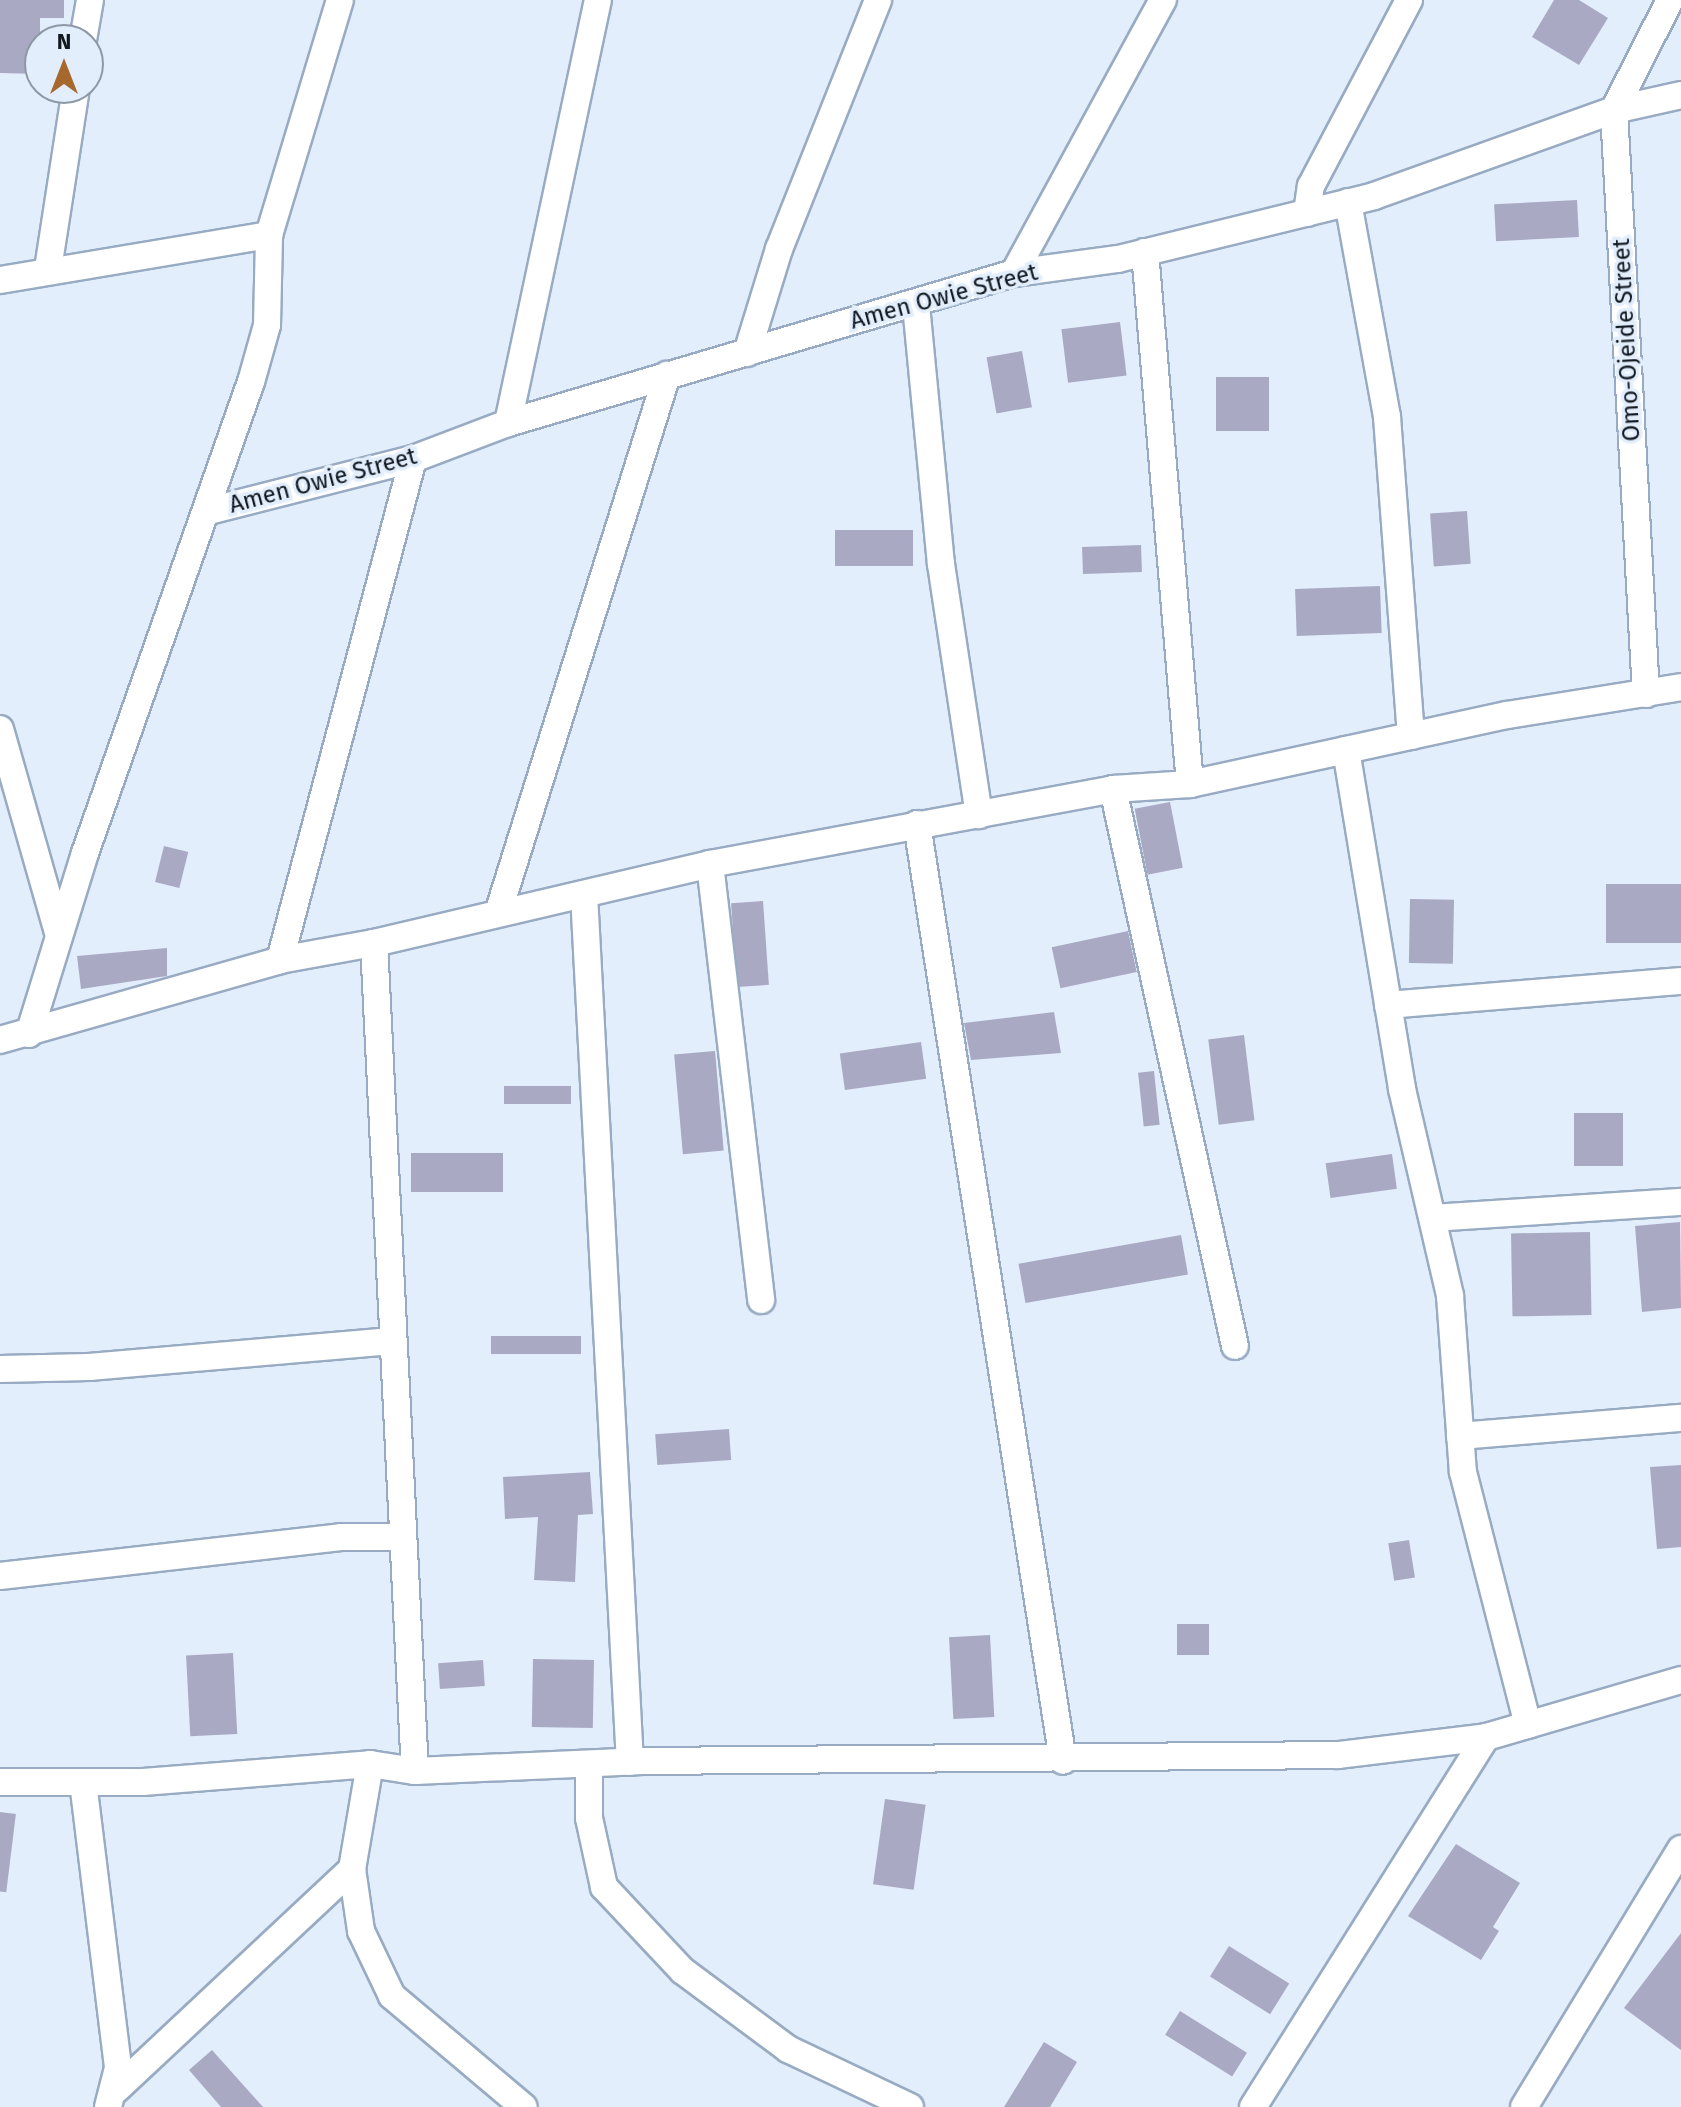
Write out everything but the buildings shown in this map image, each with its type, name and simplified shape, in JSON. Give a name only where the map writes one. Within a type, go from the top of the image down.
[{"type":"street","points":[[86,24],[90,0]]},
{"type":"street","points":[[29,1034],[59,936],[209,511],[267,325],[269,235],[340,0]]},
{"type":"street","points":[[508,423],[598,0]]},
{"type":"street","points":[[747,353],[779,249],[878,0]]},
{"type":"street","points":[[1014,273],[1163,0]]},
{"type":"street","points":[[1307,213],[1311,186],[1409,0]]},
{"type":"street","points":[[1614,110],[1670,0]]},
{"type":"street","name":"Amen Owie Street","points":[[209,511],[413,459],[508,423],[916,305],[1014,273],[1145,252],[1348,202],[1614,110],[1681,95]]},
{"type":"street","points":[[48,269],[74,104]]},
{"type":"street","name":"Omo-Ojeide Street","points":[[1614,110],[1646,694]]},
{"type":"street","points":[[1348,202],[1387,417],[1411,736]]},
{"type":"street","points":[[0,280],[48,269],[269,235]]},
{"type":"street","points":[[1145,252],[1190,784]]},
{"type":"street","points":[[916,305],[941,564],[979,815]]},
{"type":"street","points":[[499,910],[667,375]]},
{"type":"street","points":[[280,960],[413,459]]},
{"type":"street","points":[[1,1044],[280,960],[374,943],[499,910],[584,894],[710,864],[1113,789],[1190,784],[1507,715],[1681,687]]},
{"type":"street","points":[[0,729],[59,936]]},
{"type":"street","points":[[1346,750],[1388,1005],[1450,1296],[1463,1472],[1528,1725]]},
{"type":"street","points":[[1113,789],[1235,1346]]},
{"type":"street","points":[[917,824],[1063,1761]]},
{"type":"street","points":[[710,864],[761,1300]]},
{"type":"street","points":[[584,894],[630,1762]]},
{"type":"street","points":[[374,943],[415,1771]]},
{"type":"street","points":[[1388,1005],[1681,981]]},
{"type":"street","points":[[1433,1218],[1681,1202]]},
{"type":"street","points":[[0,1369],[89,1367],[392,1341]]},
{"type":"street","points":[[1460,1436],[1681,1418]]},
{"type":"street","points":[[0,1576],[341,1537],[402,1537]]},
{"type":"street","points":[[0,1782],[83,1782],[370,1764],[415,1771],[630,1762],[1063,1761],[1338,1755],[1486,1737],[1681,1680]]},
{"type":"street","points":[[1253,2107],[1486,1737]]},
{"type":"street","points":[[370,1764],[352,1869],[361,1931],[392,1996],[524,2107]]},
{"type":"street","points":[[589,1764],[589,1818],[604,1887],[683,1971],[788,2049],[910,2107]]},
{"type":"street","points":[[83,1782],[112,2098]]},
{"type":"street","points":[[1524,2107],[1681,1849]]},
{"type":"street","points":[[112,2098],[352,1869]]}]
